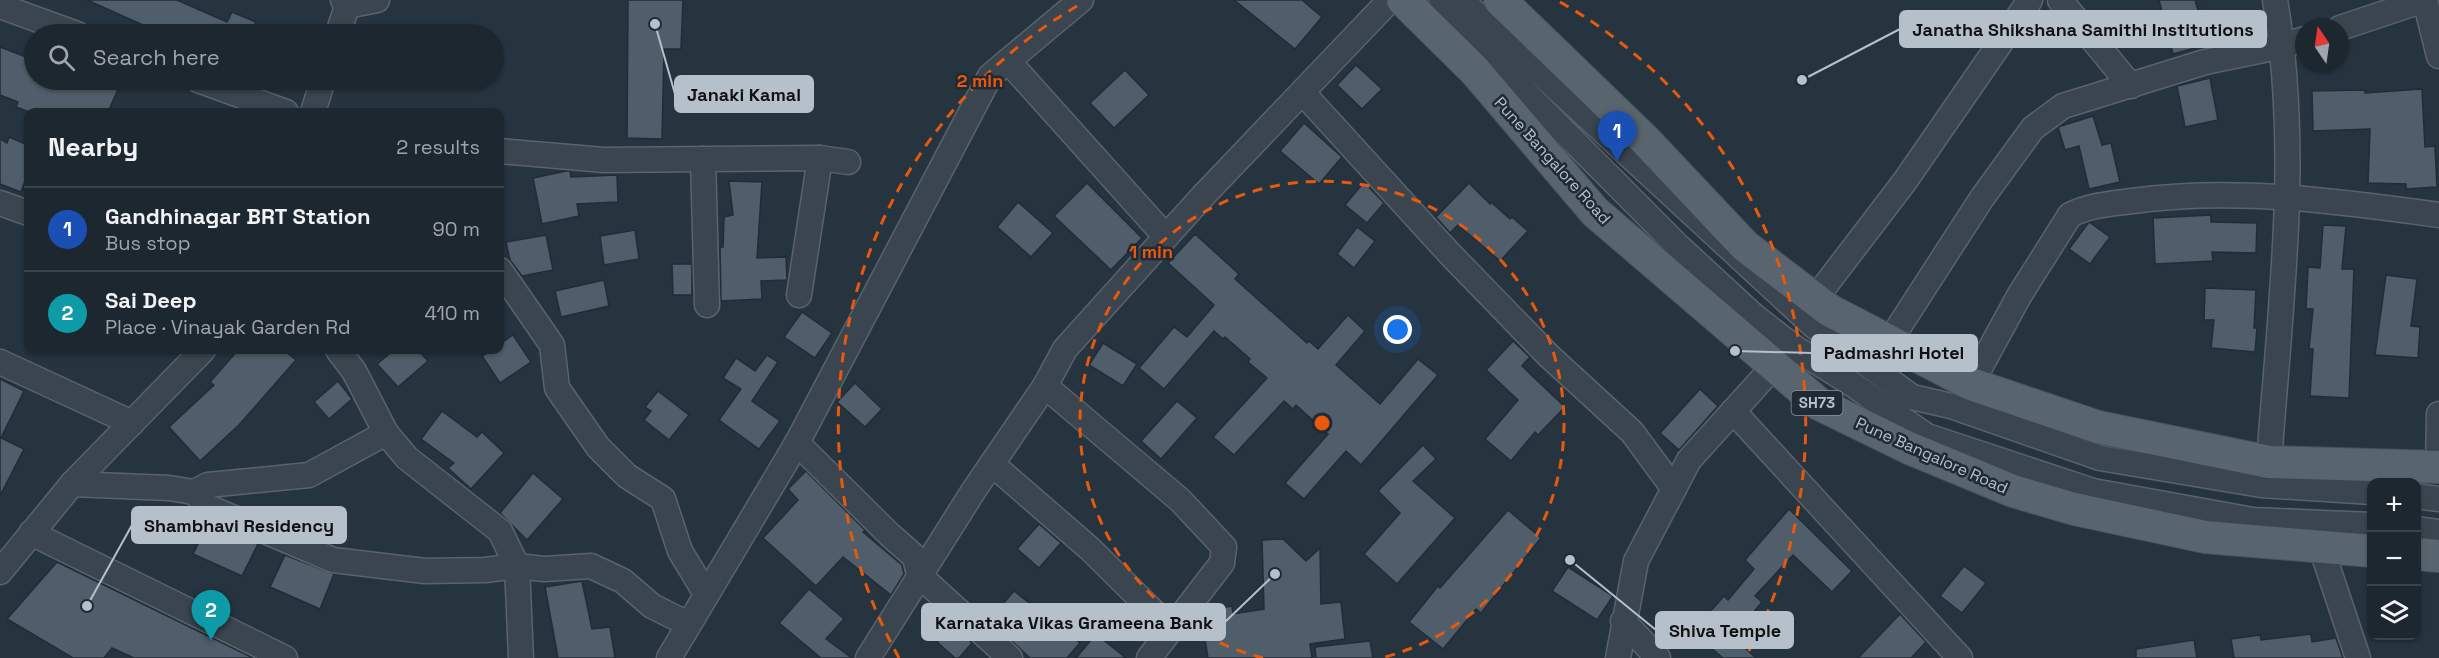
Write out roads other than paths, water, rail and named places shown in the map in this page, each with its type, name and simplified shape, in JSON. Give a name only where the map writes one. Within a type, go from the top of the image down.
[{"type":"main road","name":"Pune Bangalore Road","points":[[1403,0],[1475,71],[1595,212],[1778,352],[1818,404],[1909,448],[2013,491],[2074,509],[2205,537],[2367,550]]},
{"type":"main road","points":[[1500,0],[1645,140],[1745,246],[1814,312],[1889,342],[1971,384],[2098,426],[2269,462],[2438,467]]},
{"type":"main road","points":[[2421,554],[2439,556]]},
{"type":"street","points":[[340,24],[345,3],[377,0]]},
{"type":"street","points":[[669,658],[797,443],[990,76],[1081,0]]},
{"type":"street","points":[[868,658],[919,575],[1045,386],[1065,349],[1166,237],[1390,0]]},
{"type":"street","points":[[1441,0],[1522,89],[1677,245],[1754,316],[1778,352],[1849,382],[1927,436],[2093,491],[2253,520],[2367,525]]},
{"type":"street","points":[[1461,0],[1912,397],[1951,406],[2100,458],[2261,485],[2367,492]]},
{"type":"street","points":[[1618,658],[1623,621],[1636,561],[1689,460],[1733,411],[1778,352],[1814,312],[2030,0]]},
{"type":"street","points":[[2060,0],[2131,86]]},
{"type":"street","points":[[2269,462],[2289,198],[2294,43],[2275,0]]},
{"type":"street","points":[[2349,25],[2424,0],[2439,56]]},
{"type":"street","points":[[0,6],[50,24]]},
{"type":"street","points":[[1889,342],[1982,198],[2033,128],[2063,106],[2205,62],[2294,43]]},
{"type":"street","points":[[1008,61],[1166,237]]},
{"type":"street","points":[[226,90],[275,108]]},
{"type":"street","points":[[314,108],[320,90]]},
{"type":"street","points":[[1303,93],[1449,253],[1532,339],[1632,432],[1674,489]]},
{"type":"street","points":[[504,151],[604,160],[820,158],[848,162]]},
{"type":"street","points":[[799,295],[820,158]]},
{"type":"street","points":[[703,159],[707,305]]},
{"type":"street","points":[[1971,384],[2019,296],[2070,215],[2084,208],[2160,197],[2214,195],[2347,203],[2439,215]]},
{"type":"street","points":[[0,203],[24,212]]},
{"type":"street","points":[[504,276],[552,345],[557,388],[598,447],[627,476],[663,499],[680,551],[706,594]]},
{"type":"street","points":[[0,572],[72,484],[199,354]]},
{"type":"street","points":[[341,354],[354,371],[386,433],[407,458],[500,531],[517,566],[521,658]]},
{"type":"street","points":[[0,362],[132,423]]},
{"type":"street","points":[[1045,386],[1180,500],[1224,547],[1222,563],[1149,658]]},
{"type":"street","points":[[1733,411],[1960,658]]},
{"type":"street","points":[[2438,467],[2439,414]]},
{"type":"street","points":[[72,484],[169,488],[194,492],[208,485],[309,475],[386,433]]},
{"type":"street","points":[[797,443],[890,535],[915,556],[919,575],[1010,658]]},
{"type":"street","points":[[992,464],[1089,548],[1172,629]]},
{"type":"street","points":[[194,492],[208,507],[333,560],[425,571],[485,570],[517,566],[544,569],[591,566],[623,581],[652,606],[688,624]]},
{"type":"street","points":[[2421,497],[2439,500]]},
{"type":"street","points":[[2421,530],[2439,532]]},
{"type":"street","points":[[31,533],[285,658]]},
{"type":"street","points":[[2321,547],[2358,658]]},
{"type":"street","points":[[1623,621],[1658,658]]},
{"type":"place","name":"Janaki Kamal","points":[[655,24]]},
{"type":"place","name":"Janatha Shikshana Samithi Institutions","points":[[1802,80]]},
{"type":"place","name":"Gandhinagar BRT Station","points":[[1617,161]]},
{"type":"place","name":"Padmashri Hotel","points":[[1735,351]]},
{"type":"place","name":"Shiva Temple","points":[[1570,560]]},
{"type":"place","name":"Karnataka Vikas Grameena Bank","points":[[1275,574]]},
{"type":"place","name":"Shambhavi Residency","points":[[87,606]]},
{"type":"place","name":"Sai Deep","points":[[211,640]]}]
